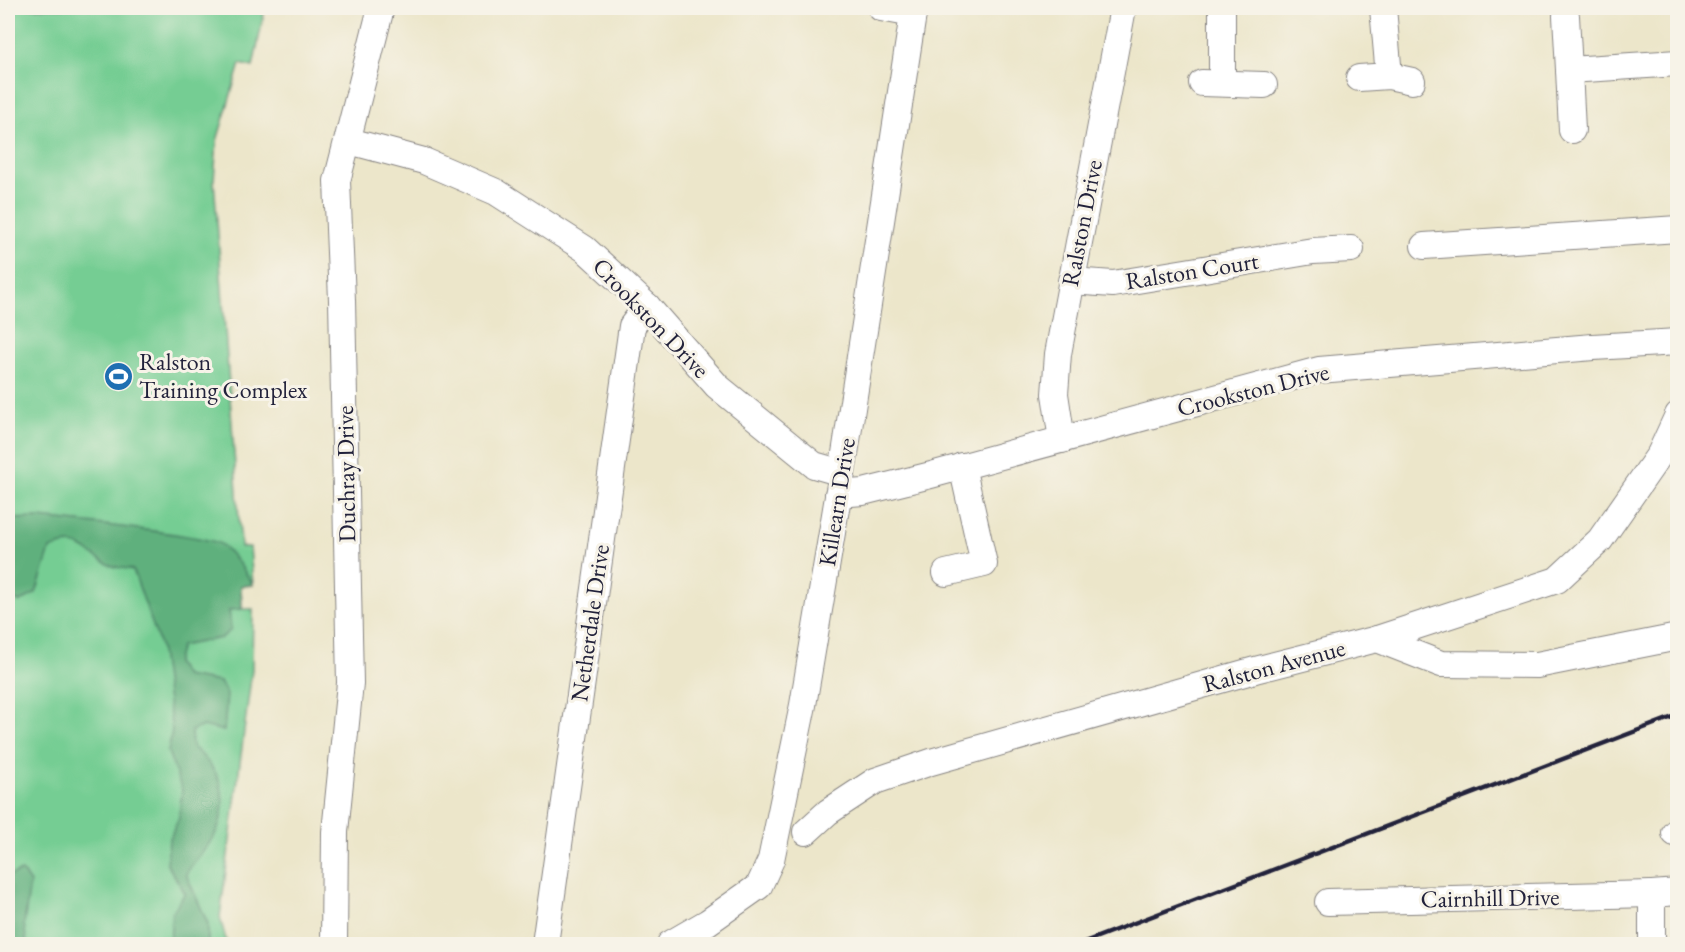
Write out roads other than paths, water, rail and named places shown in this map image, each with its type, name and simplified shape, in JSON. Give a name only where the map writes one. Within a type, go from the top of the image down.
[{"type":"street","name":"Duchray Drive","points":[[334,945],[335,832],[350,683],[337,181],[381,8]]},
{"type":"street","points":[[881,8],[913,11]]},
{"type":"street","name":"Ralston Drive","points":[[1062,440],[1055,394],[1058,354],[1123,8]]},
{"type":"street","points":[[1222,8],[1212,83],[1264,85]]},
{"type":"street","points":[[1359,78],[1400,78],[1383,8]]},
{"type":"street","name":"Killearn Drive","points":[[670,945],[708,922],[759,886],[771,860],[803,705],[913,11]]},
{"type":"street","points":[[1566,16],[1572,130]]},
{"type":"street","points":[[1569,70],[1677,63]]},
{"type":"street","name":"Crookston Drive","points":[[349,141],[424,161],[496,192],[585,249],[647,306],[717,386],[814,465],[840,483],[863,492],[931,476],[962,465],[1319,370],[1677,342]]},
{"type":"street","points":[[1440,239],[1677,229]]},
{"type":"street","name":"Ralston Court","points":[[1071,281],[1113,284],[1312,241],[1350,249]]},
{"type":"street","name":"Netherdale Drive","points":[[545,945],[632,326],[647,306]]},
{"type":"street","name":"Ralston Avenue","points":[[806,832],[828,812],[875,782],[930,762],[1254,670],[1377,639],[1557,580],[1600,540],[1660,454],[1677,416]]},
{"type":"street","points":[[946,573],[984,564],[962,465]]},
{"type":"street","points":[[1377,639],[1441,664],[1537,665],[1677,637]]},
{"type":"street","name":"Cairnhill Drive","points":[[1328,902],[1677,892]]},
{"type":"street","points":[[1652,894],[1652,945]]},
{"type":"railway","points":[[1079,944],[1678,715]]},
{"type":"place","name":"Ralston Training Complex","points":[[118,376]]}]
